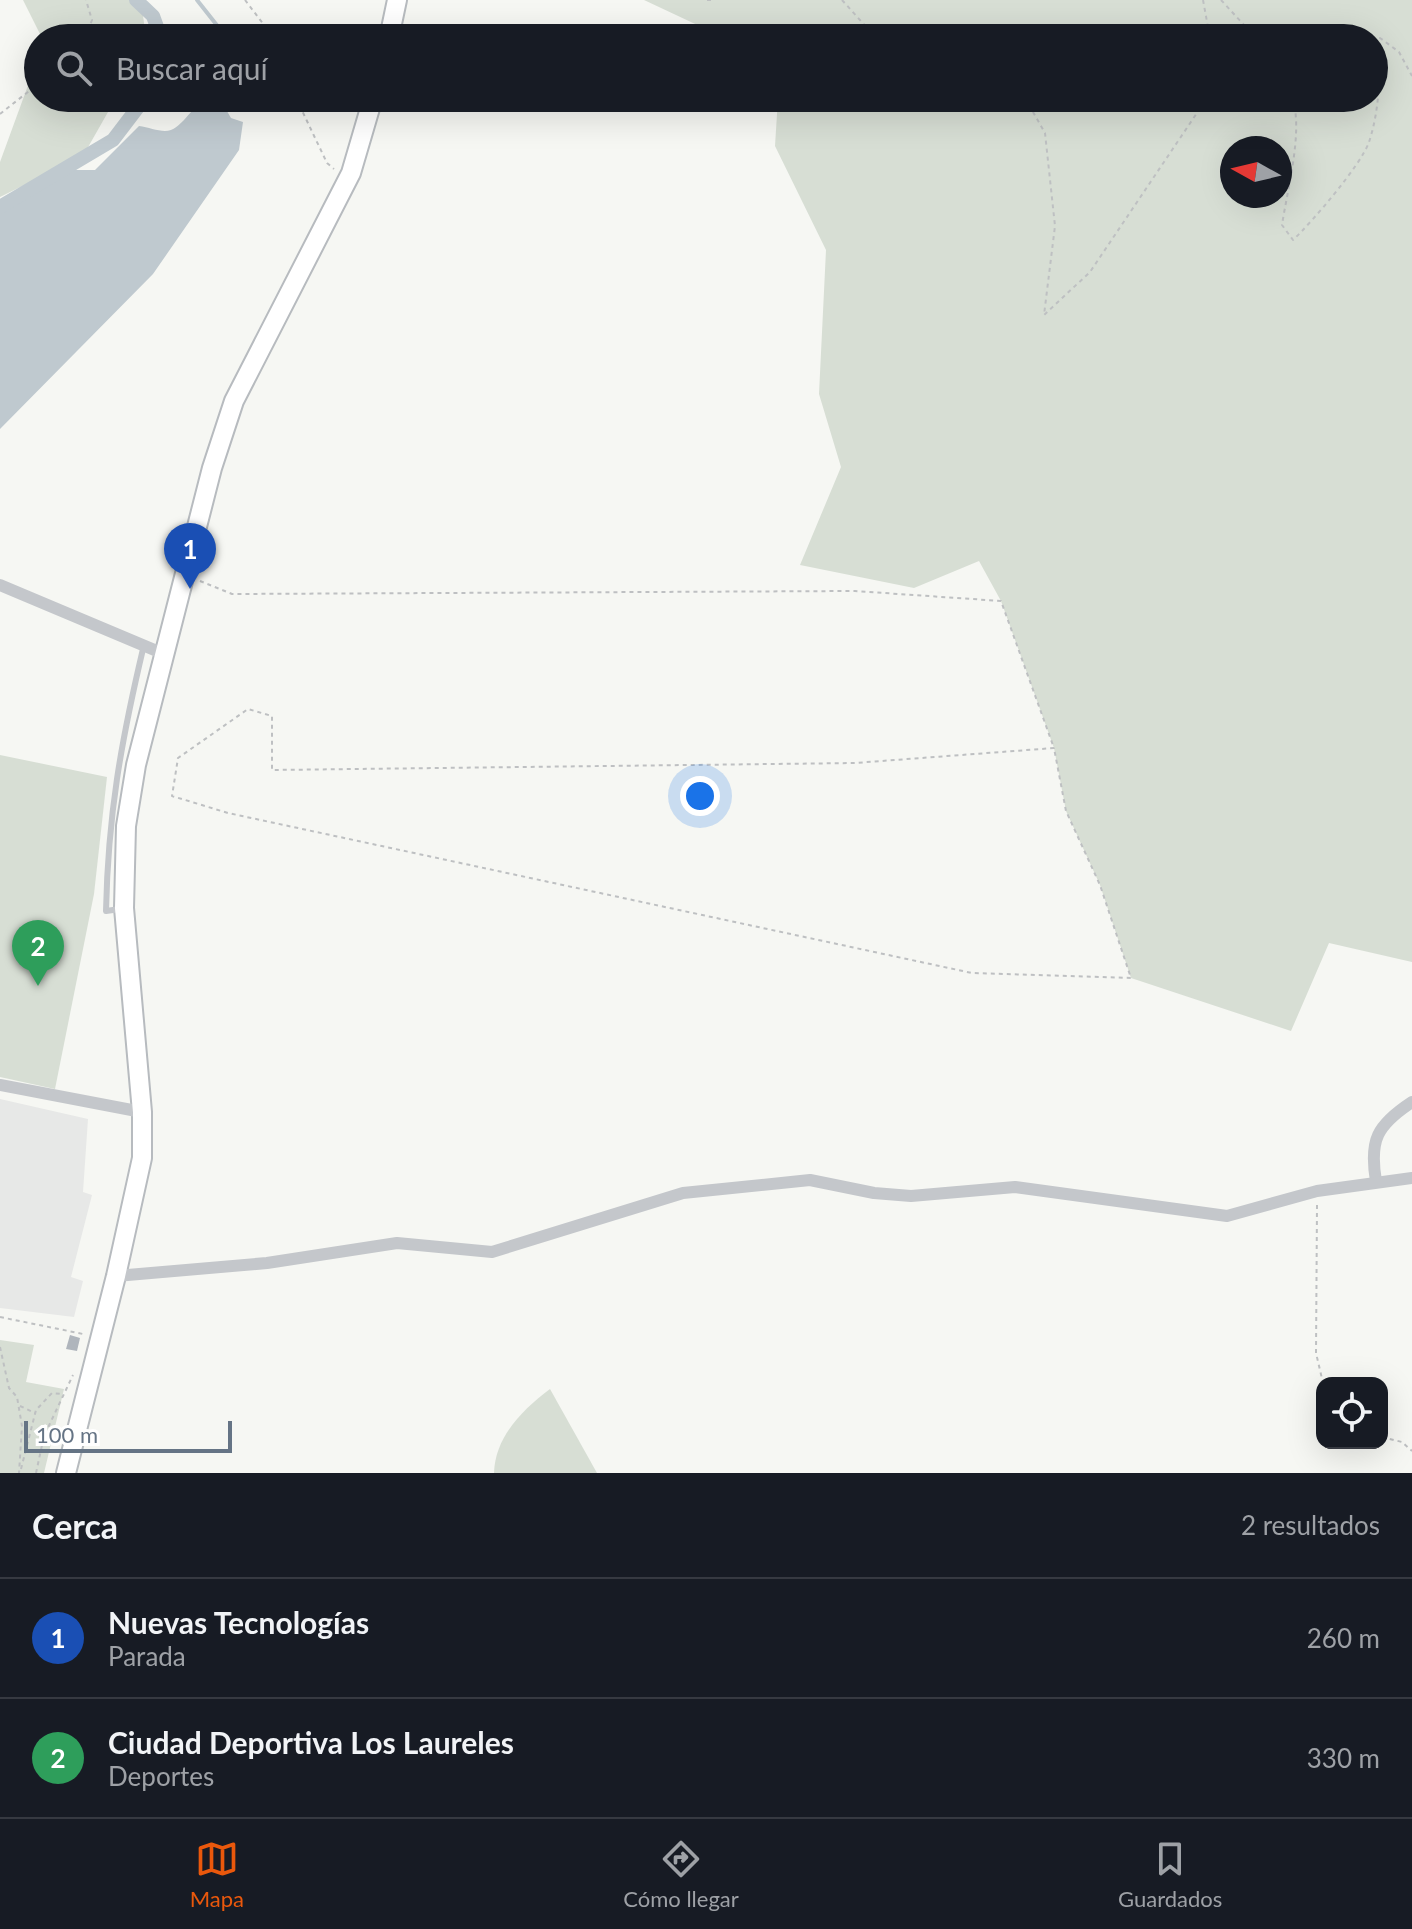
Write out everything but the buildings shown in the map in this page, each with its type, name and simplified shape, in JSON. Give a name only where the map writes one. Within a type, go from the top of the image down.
[{"type":"main road","points":[[392,24],[397,0]]},
{"type":"main road","points":[[66,1473],[116,1276],[142,1158],[142,1112],[124,908],[126,826],[136,765],[212,468],[234,401],[348,180],[369,112]]},
{"type":"street","points":[[0,585],[143,649],[164,654]]},
{"type":"street","points":[[0,1085],[142,1112]]},
{"type":"street","points":[[1376,1181],[1371,1153],[1378,1132],[1395,1113],[1412,1102]]},
{"type":"street","points":[[116,1276],[267,1263],[397,1243],[492,1252],[683,1193],[810,1180],[874,1193],[911,1196],[1015,1187],[1227,1216],[1317,1191],[1412,1178]]},
{"type":"lane","points":[[124,908],[106,911],[107,839],[119,750],[143,649]]},
{"type":"path","points":[[86,0],[90,24]]},
{"type":"path","points":[[245,0],[263,24]]},
{"type":"path","points":[[842,0],[864,24]]},
{"type":"path","points":[[1203,0],[1207,24]]},
{"type":"path","points":[[1221,0],[1243,24]]},
{"type":"path","points":[[1388,44],[1399,52],[1412,76]]},
{"type":"path","points":[[0,114],[24,95]]},
{"type":"path","points":[[303,112],[327,163],[348,180]]},
{"type":"path","points":[[1033,112],[1045,133],[1055,226],[1044,315],[1090,272],[1198,112]]},
{"type":"path","points":[[1296,112],[1282,225],[1293,240],[1368,145],[1375,112]]},
{"type":"path","points":[[184,574],[232,594],[855,591],[1001,601],[1054,748],[1066,811],[1100,885],[1131,978],[972,973],[228,813],[172,796],[178,758],[248,709],[272,716],[272,770],[855,763],[1054,748]]},
{"type":"path","points":[[1317,1191],[1316,1353],[1322,1377]]},
{"type":"path","points":[[0,1317],[100,1338]]},
{"type":"path","points":[[0,1347],[9,1388],[19,1405],[23,1446],[20,1473]]},
{"type":"path","points":[[36,1473],[44,1436],[70,1376],[93,1367]]},
{"type":"path","points":[[20,1473],[35,1413],[52,1393],[62,1394]]},
{"type":"path","points":[[19,1405],[35,1413]]},
{"type":"path","points":[[1388,1438],[1402,1442],[1412,1451]]},
{"type":"shaded area","points":[[23,0],[135,0],[142,8],[144,24],[35,24]]},
{"type":"shaded area","points":[[644,0],[1412,0],[1412,962],[1329,943],[1291,1031],[1131,978],[1100,885],[1066,811],[1054,748],[1001,601],[979,561],[914,588],[800,565],[841,467],[819,394],[826,250],[775,146],[777,112],[1388,112],[1388,24],[695,24]]},
{"type":"shaded area","points":[[24,96],[24,112],[108,112],[83,156],[0,197],[0,162]]},
{"type":"shaded area","points":[[191,112],[228,112],[231,118],[243,122],[239,150],[153,274],[0,429],[0,210],[71,170],[95,170],[139,126],[162,131],[171,130]]},
{"type":"shaded area","points":[[0,755],[107,777],[94,894],[55,1089],[0,1077]]},
{"type":"shaded area","points":[[0,1099],[88,1119],[83,1192],[92,1195],[71,1277],[83,1281],[74,1317],[0,1308]]},
{"type":"shaded area","points":[[0,1340],[34,1345],[26,1382],[64,1389],[44,1473],[0,1473]]},
{"type":"shaded area","points":[[550,1389],[597,1473],[494,1473],[499,1448],[512,1425]]},
{"type":"waterway","points":[[136,0],[153,16],[156,24]]},
{"type":"waterway","points":[[197,0],[216,24]]},
{"type":"waterway","points":[[0,207],[113,140],[134,112]]},
{"type":"place","name":"Nuevas Tecnologías","points":[[190,589]]},
{"type":"place","name":"Ciudad Deportiva Los Laureles","points":[[38,986]]}]
